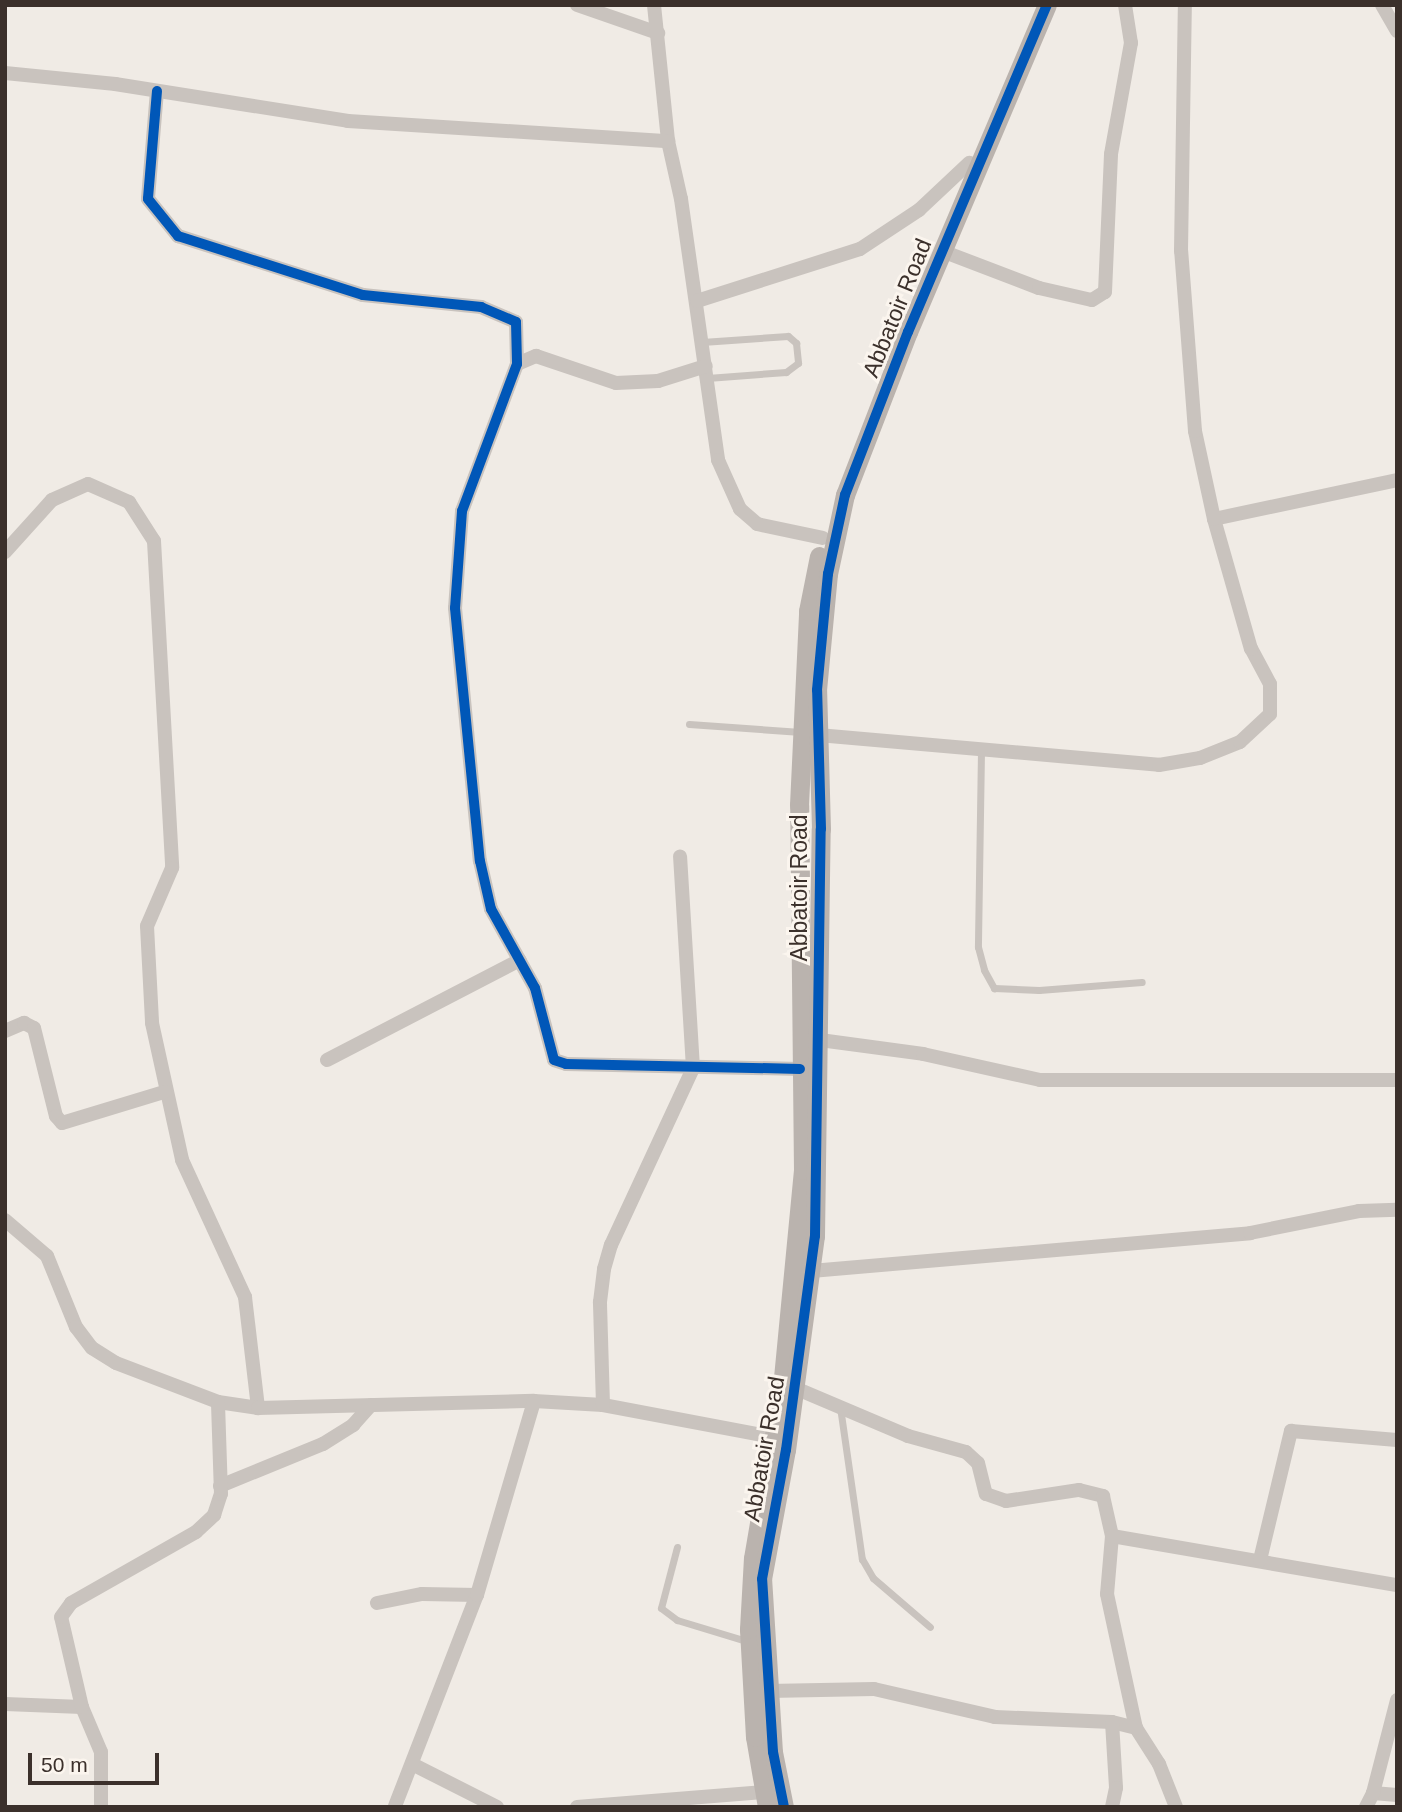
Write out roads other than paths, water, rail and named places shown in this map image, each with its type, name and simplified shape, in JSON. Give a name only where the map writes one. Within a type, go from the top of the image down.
[{"type":"street","points":[[577,5],[658,33]]},
{"type":"street","points":[[654,5],[668,141],[696,301],[718,460],[740,509],[757,524],[823,538]]},
{"type":"street","name":"Abbatoir Road","points":[[784,1807],[773,1752],[762,1579],[795,1388],[811,1271],[820,1040],[808,611],[823,538],[860,429],[1035,5]]},
{"type":"street","name":"Abbatoir Road","points":[[765,1799],[755,1737],[749,1642],[753,1558],[774,1437],[795,1279],[803,1170],[800,1069],[810,733],[838,520],[943,251],[1047,5]]},
{"type":"street","points":[[943,251],[1039,288],[1092,300],[1105,292],[1111,154],[1131,43],[1125,5]]},
{"type":"street","points":[[810,733],[981,751],[1159,765],[1200,758],[1240,743],[1270,714],[1270,684],[1251,649],[1214,519],[1195,431],[1181,251],[1185,5]]},
{"type":"street","points":[[1382,5],[1397,30]]},
{"type":"street","points":[[5,72],[157,91],[348,121],[668,141]]},
{"type":"street","points":[[157,91],[148,199],[178,236],[363,295],[481,307],[508,315],[516,322],[517,364],[462,511],[455,583],[480,861],[491,909],[535,988],[554,1060],[566,1064],[800,1069]]},
{"type":"street","points":[[696,301],[860,249],[908,218],[969,163]]},
{"type":"street","points":[[517,364],[536,356],[616,383],[658,381],[706,372]]},
{"type":"street","points":[[1214,519],[1397,480]]},
{"type":"street","points":[[5,552],[52,500],[88,484],[129,502],[154,541],[172,868],[145,937],[152,1023],[164,1092],[182,1160],[245,1297],[258,1408]]},
{"type":"street","points":[[603,1405],[600,1302],[604,1269],[611,1245],[693,1068],[680,856]]},
{"type":"street","points":[[327,1060],[520,960]]},
{"type":"street","points":[[5,1031],[24,1023],[34,1028],[56,1116],[62,1123],[164,1092]]},
{"type":"street","points":[[820,1040],[923,1054],[1040,1080],[1397,1080]]},
{"type":"street","points":[[811,1271],[1250,1233],[1359,1211],[1397,1210]]},
{"type":"street","points":[[5,1220],[25,1232],[47,1256],[76,1326],[92,1348],[116,1363],[218,1402],[258,1408],[534,1401],[603,1405],[774,1437]]},
{"type":"street","points":[[795,1388],[908,1436],[966,1452],[978,1463],[986,1494],[1006,1502],[1079,1490],[1104,1496],[1112,1536],[1107,1594],[1136,1728],[1159,1764],[1176,1807]]},
{"type":"street","points":[[394,1806],[414,1765],[477,1595],[534,1401]]},
{"type":"street","points":[[101,1807],[102,1752],[82,1707],[61,1617],[71,1604],[196,1532],[214,1515],[220,1486],[218,1402]]},
{"type":"street","points":[[220,1486],[323,1444],[353,1425],[371,1405]]},
{"type":"street","points":[[1259,1560],[1291,1431],[1397,1440]]},
{"type":"street","points":[[1112,1536],[1397,1585]]},
{"type":"street","points":[[377,1603],[422,1594],[477,1595]]},
{"type":"street","points":[[768,1691],[874,1689],[995,1717],[1112,1722],[1136,1728]]},
{"type":"street","points":[[1366,1803],[1397,1700]]},
{"type":"street","points":[[5,1704],[82,1707]]},
{"type":"street","points":[[1112,1722],[1116,1788],[1112,1807]]},
{"type":"street","points":[[414,1765],[497,1807]]},
{"type":"street","points":[[1366,1803],[1397,1795]]},
{"type":"street","points":[[577,1807],[765,1799]]},
{"type":"lane","points":[[702,342],[788,336],[796,343],[798,363],[786,372],[706,372]]},
{"type":"lane","points":[[689,724],[810,733]]},
{"type":"lane","points":[[981,751],[978,947],[984,970],[994,988],[1039,990],[1142,982]]},
{"type":"lane","points":[[840,1407],[862,1559],[873,1578],[930,1627]]},
{"type":"lane","points":[[677,1547],[661,1608],[677,1620],[749,1642]]}]
